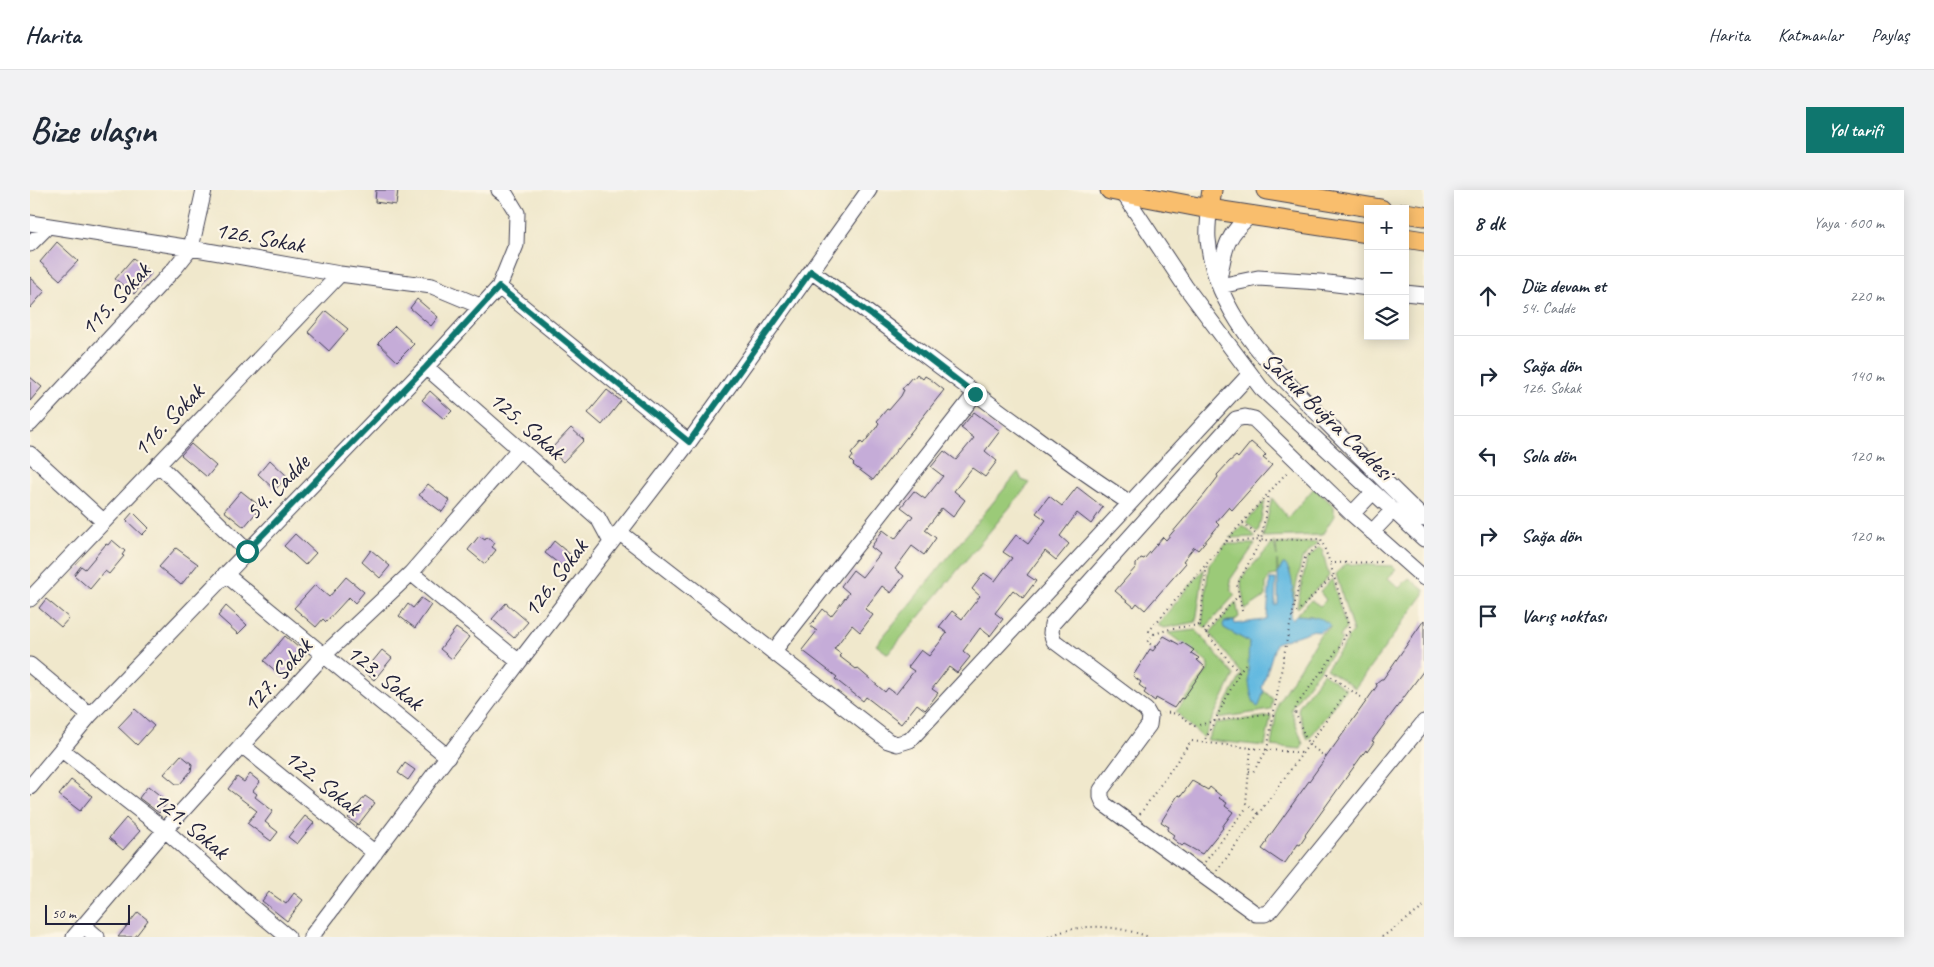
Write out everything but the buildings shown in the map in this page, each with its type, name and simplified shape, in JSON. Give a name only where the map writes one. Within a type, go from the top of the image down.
[{"type":"main road","points":[[1209,209],[1212,190]]},
{"type":"main road","points":[[1266,190],[1364,206]]},
{"type":"main road","points":[[1119,191],[1209,209],[1253,214],[1364,232]]},
{"type":"main road","points":[[1409,214],[1424,216]]},
{"type":"main road","points":[[1409,239],[1424,241]]},
{"type":"street","name":"115. Sokak","points":[[30,424],[175,268],[191,248],[204,190]]},
{"type":"street","points":[[499,190],[506,195],[517,213],[516,245],[499,287],[689,442]]},
{"type":"street","name":"126. Sokak","points":[[311,937],[519,662],[689,442],[869,190]]},
{"type":"street","name":"Saltuk Buğra Caddesi","points":[[1119,191],[1185,286],[1261,388],[1424,539]]},
{"type":"street","name":"Saltuk Buğra Caddesi","points":[[1209,209],[1209,244],[1212,264],[1228,305],[1244,330],[1283,378],[1424,519]]},
{"type":"street","points":[[1253,214],[1237,228],[1226,243],[1219,284],[1258,278],[1320,282],[1364,288]]},
{"type":"street","name":"126. Sokak","points":[[30,223],[340,274],[432,286],[480,306]]},
{"type":"street","points":[[30,244],[47,227]]},
{"type":"street","points":[[811,271],[975,394],[1101,485],[1130,503]]},
{"type":"street","name":"116. Sokak","points":[[30,599],[340,274]]},
{"type":"street","name":"54. Cadde","points":[[30,787],[90,715],[426,367],[499,287]]},
{"type":"street","points":[[1409,293],[1424,295]]},
{"type":"street","name":"125. Sokak","points":[[426,367],[598,518],[619,532]]},
{"type":"street","points":[[598,518],[619,532],[888,741],[897,744],[910,740],[1250,374]]},
{"type":"street","points":[[773,652],[975,394]]},
{"type":"street","points":[[1424,578],[1352,514],[1254,419],[1245,417],[1236,419],[1052,624],[1051,634],[1054,641],[1146,710],[1149,715],[1149,725],[1101,790],[1100,797],[1104,804],[1252,912],[1261,915],[1271,910],[1424,722]]},
{"type":"street","name":"127. Sokak","points":[[79,931],[165,830],[323,656],[411,573],[519,449]]},
{"type":"street","points":[[30,454],[103,521]]},
{"type":"street","points":[[158,464],[247,551]]},
{"type":"street","points":[[1352,514],[1373,492]]},
{"type":"street","points":[[1372,532],[1393,510]]},
{"type":"street","points":[[411,573],[519,662]]},
{"type":"street","name":"123. Sokak","points":[[225,574],[448,757]]},
{"type":"street","points":[[30,665],[90,715]]},
{"type":"street","name":"122. Sokak","points":[[243,746],[375,853]]},
{"type":"street","name":"121. Sokak","points":[[62,750],[165,830],[288,937]]},
{"type":"street","points":[[79,931],[97,937]]},
{"type":"path","points":[[1154,634],[1149,631],[1207,562],[1297,461]]},
{"type":"path","points":[[1242,611],[1237,585],[1260,539],[1269,493]]},
{"type":"path","points":[[1242,522],[1260,539]]},
{"type":"path","points":[[1226,541],[1320,539],[1322,542],[1350,631],[1343,638],[1344,641],[1296,706],[1295,712],[1308,744],[1326,757]]},
{"type":"path","points":[[1249,771],[1253,772],[1267,750],[1291,618],[1305,558],[1322,542]]},
{"type":"path","points":[[1330,563],[1396,562],[1402,559]]},
{"type":"path","points":[[1207,562],[1200,626],[1238,673]]},
{"type":"path","points":[[1291,618],[1333,576]]},
{"type":"path","points":[[1205,632],[1239,595]]},
{"type":"path","points":[[1155,647],[1147,642],[1154,634],[1173,628],[1200,626]]},
{"type":"path","points":[[1204,742],[1238,673],[1246,664]]},
{"type":"path","points":[[1322,670],[1362,698]]},
{"type":"path","points":[[1209,881],[1349,689]]},
{"type":"path","points":[[1149,715],[1170,712],[1182,716],[1195,726],[1214,721],[1273,713]]},
{"type":"path","points":[[1132,825],[1191,741],[1302,753]]},
{"type":"path","points":[[1197,872],[1247,806],[1252,748]]},
{"type":"path","points":[[1247,806],[1258,814]]},
{"type":"path","points":[[1382,937],[1424,907]]},
{"type":"path","points":[[1048,937],[1068,930],[1099,926],[1123,929],[1149,937]]},
{"type":"green space","points":[[1018,472],[1022,480],[1030,483],[888,654],[876,645]]},
{"type":"green space","points":[[1314,488],[1334,506],[1334,516],[1322,535],[1263,537],[1272,498],[1288,518]]},
{"type":"green space","points":[[1265,501],[1258,533],[1246,522]]},
{"type":"green space","points":[[1243,525],[1256,537],[1230,538]]},
{"type":"green space","points":[[1274,542],[1277,556],[1276,544],[1318,542],[1302,559],[1292,605],[1290,572],[1283,564],[1278,573],[1277,560],[1277,575],[1270,576],[1266,583],[1266,596],[1245,610],[1241,584],[1242,577]]},
{"type":"green space","points":[[1226,544],[1255,544],[1230,580],[1232,592],[1235,595],[1205,628],[1202,625],[1209,564]]},
{"type":"green space","points":[[1319,547],[1322,549],[1329,576],[1298,608],[1307,559]]},
{"type":"green space","points":[[1345,564],[1392,566],[1396,570],[1388,578],[1399,588],[1409,578],[1424,590],[1424,594],[1355,688],[1326,669],[1348,640],[1346,639],[1353,632],[1336,574]]},
{"type":"green space","points":[[1204,569],[1196,622],[1164,628],[1157,625]]},
{"type":"green space","points":[[1332,579],[1346,628],[1340,637],[1342,640],[1291,710],[1303,744],[1301,749],[1271,746],[1278,702],[1321,633],[1330,628],[1312,616],[1296,615],[1311,600],[1320,606],[1326,600],[1320,592]]},
{"type":"green space","points":[[1236,602],[1239,617],[1234,621],[1227,621],[1224,628],[1249,642],[1249,676],[1254,703],[1259,705],[1264,691],[1273,699],[1271,710],[1218,718],[1242,674],[1210,633]]},
{"type":"green space","points":[[1196,630],[1234,675],[1203,738],[1176,712],[1208,670],[1208,663],[1168,633]]},
{"type":"green space","points":[[1323,673],[1346,689],[1308,740],[1298,711],[1299,706]]},
{"type":"green space","points":[[1271,716],[1265,746],[1207,740],[1216,723]]},
{"type":"water","points":[[1283,564],[1288,569],[1292,582],[1293,596],[1290,616],[1292,619],[1296,615],[1310,616],[1324,620],[1331,626],[1318,632],[1314,630],[1276,643],[1262,688],[1264,691],[1257,707],[1253,701],[1249,685],[1249,642],[1224,628],[1223,625],[1224,622],[1234,621],[1235,624],[1267,618],[1270,579],[1276,579],[1275,606],[1278,604],[1278,573]]},
{"type":"route","points":[[247,551],[426,367],[499,287],[689,442],[811,271],[975,394]]}]
